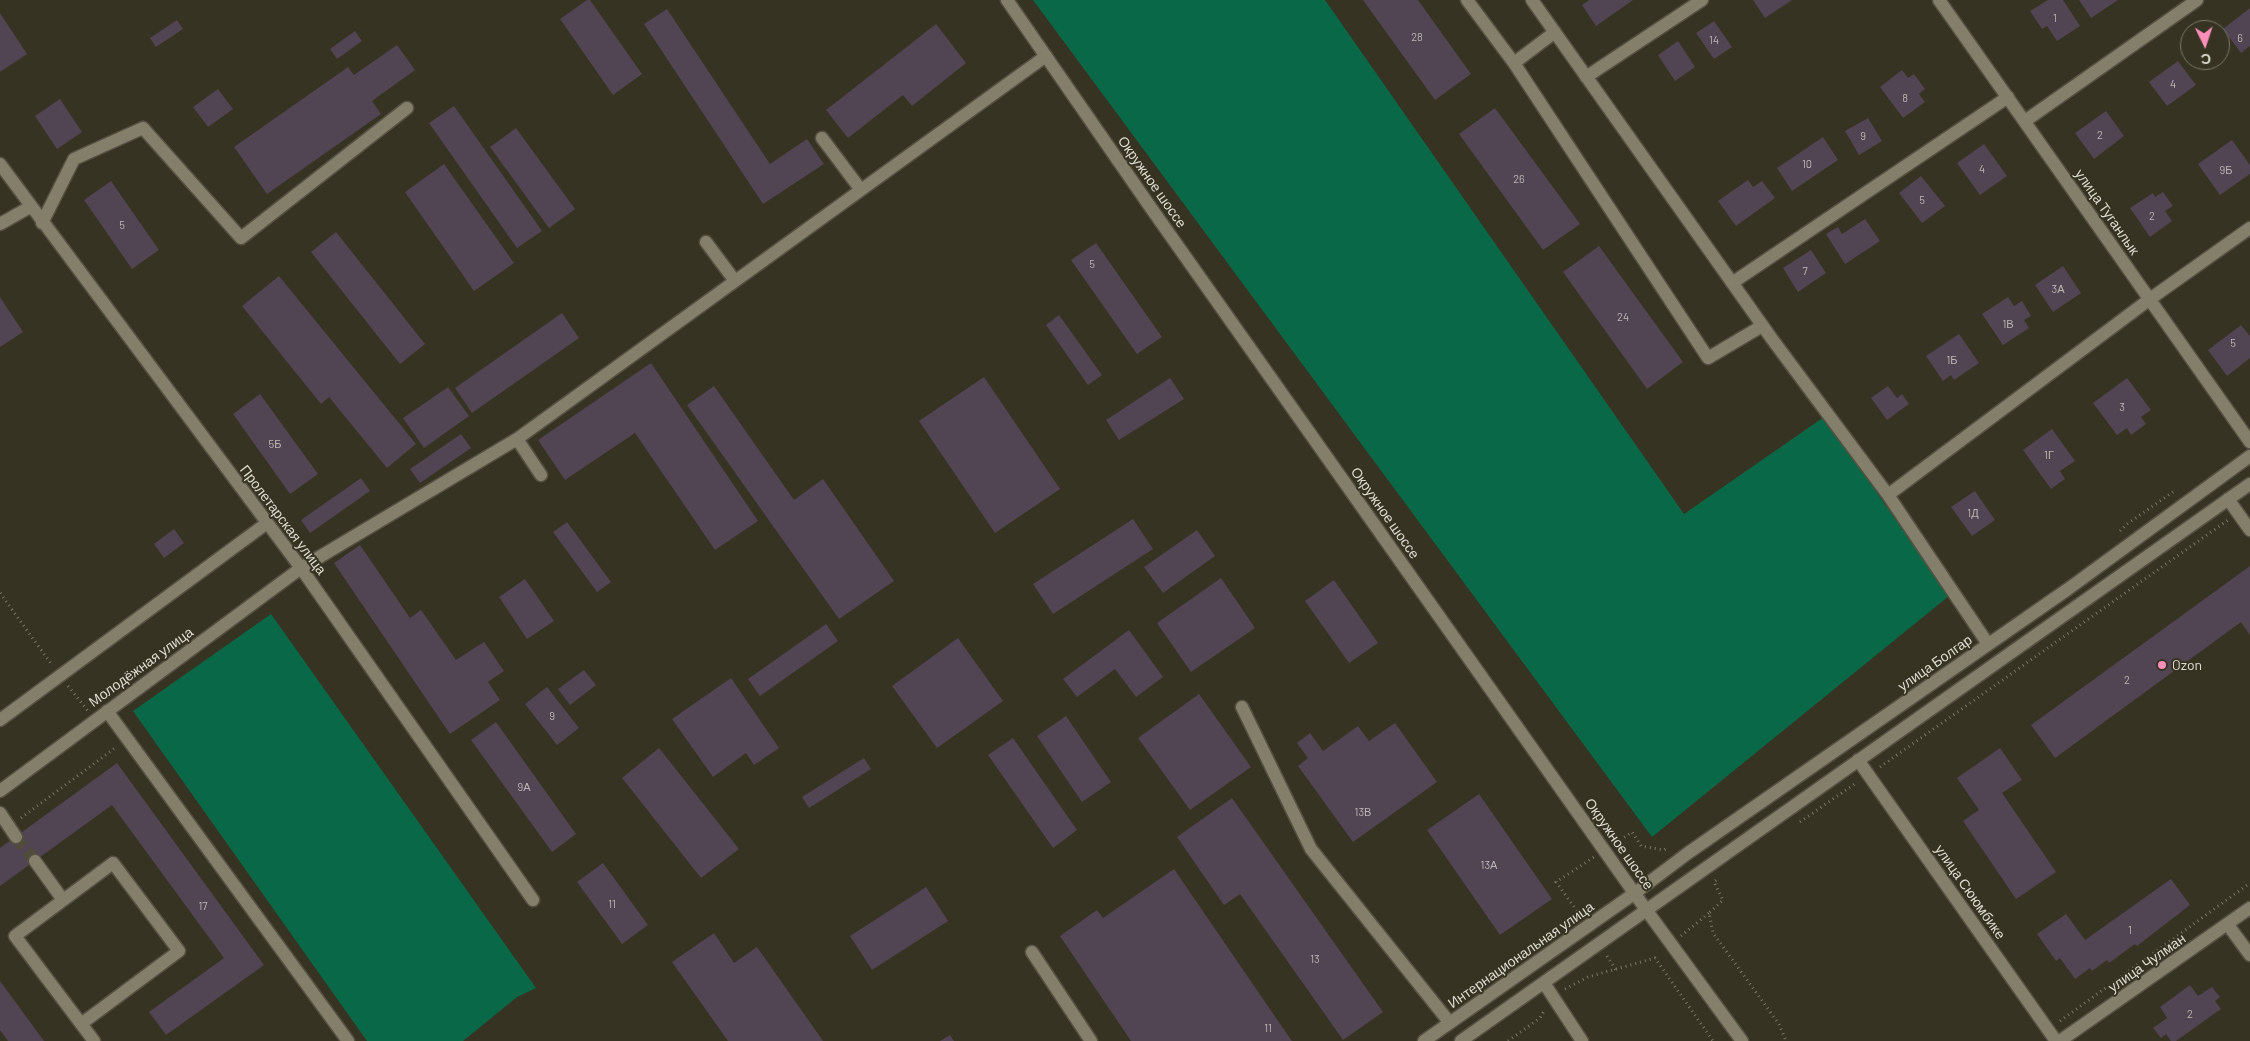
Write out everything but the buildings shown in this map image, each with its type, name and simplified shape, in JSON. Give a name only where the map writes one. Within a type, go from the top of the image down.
[{"type":"street","name":"Окружное шоссе","points":[[1007,0],[1168,233],[1647,910],[1742,1041]]},
{"type":"street","points":[[1467,0],[1514,64],[1708,358],[1762,326]]},
{"type":"street","points":[[1532,0],[1762,326],[1888,495],[1988,644]]},
{"type":"street","points":[[1586,77],[1702,0]]},
{"type":"street","name":"улица Туганлык","points":[[1939,0],[2250,442]]},
{"type":"street","points":[[2025,121],[2198,0]]},
{"type":"street","points":[[1514,64],[1555,32]]},
{"type":"street","name":"Молодёжная улица","points":[[0,790],[301,568],[517,439],[1046,56]]},
{"type":"street","points":[[1732,283],[2008,97]]},
{"type":"street","points":[[42,224],[74,159],[143,128],[241,238],[407,108]]},
{"type":"street","points":[[822,138],[862,190]]},
{"type":"street","name":"Пролетарская улица","points":[[0,164],[42,224],[301,568],[533,900]]},
{"type":"street","points":[[0,224],[30,207]]},
{"type":"street","points":[[1888,495],[2150,299],[2250,228]]},
{"type":"street","points":[[706,242],[735,281]]},
{"type":"street","points":[[517,439],[541,475]]},
{"type":"street","name":"улица Болгар","points":[[1635,893],[1688,853],[2068,589],[2250,456]]},
{"type":"street","points":[[1461,1041],[2250,484]]},
{"type":"street","points":[[2228,499],[2250,530]]},
{"type":"street","points":[[0,720],[267,523]]},
{"type":"street","points":[[1242,707],[1311,849],[1450,1023]]},
{"type":"street","points":[[108,711],[348,1041]]},
{"type":"street","name":"улица Сююмбике","points":[[1858,760],[2056,1041]]},
{"type":"street","points":[[0,813],[13,832]]},
{"type":"street","points":[[35,861],[63,900]]},
{"type":"street","points":[[81,1024],[179,951],[113,863],[15,936],[81,1024],[94,1041]]},
{"type":"street","name":"Интернациональная улица","points":[[1424,1041],[1635,893]]},
{"type":"street","name":"улица Чулман","points":[[2060,1041],[2250,908]]},
{"type":"street","points":[[2228,925],[2250,955]]},
{"type":"street","points":[[1032,952],[1091,1041]]},
{"type":"street","points":[[1544,983],[1582,1041]]},
{"type":"path","points":[[2116,536],[2126,524],[2177,490]]},
{"type":"path","points":[[1795,825],[2238,513]]},
{"type":"path","points":[[0,593],[60,676],[95,720]]},
{"type":"path","points":[[13,832],[116,749],[110,742]]},
{"type":"path","points":[[1588,926],[1556,882],[1632,832],[1641,846],[1664,850],[1672,845]]},
{"type":"path","points":[[1722,876],[1714,882],[1723,900],[1709,913],[1713,933],[1780,1024],[1786,1041]]},
{"type":"path","points":[[2048,1029],[2250,883]]},
{"type":"path","points":[[1600,944],[1616,970]]},
{"type":"path","points":[[1508,1041],[1540,1018],[1553,996],[1588,977],[1655,958],[1713,1041]]},
{"type":"green space","points":[[1033,0],[1325,0],[1684,514],[1824,417],[1949,596],[1652,837]]},
{"type":"green space","points":[[271,614],[536,988],[517,997],[463,1041],[367,1041],[133,711]]},
{"type":"tunnel","points":[[16,837],[35,861]]},
{"type":"place","name":"Ozon","points":[[2162,665]]}]
